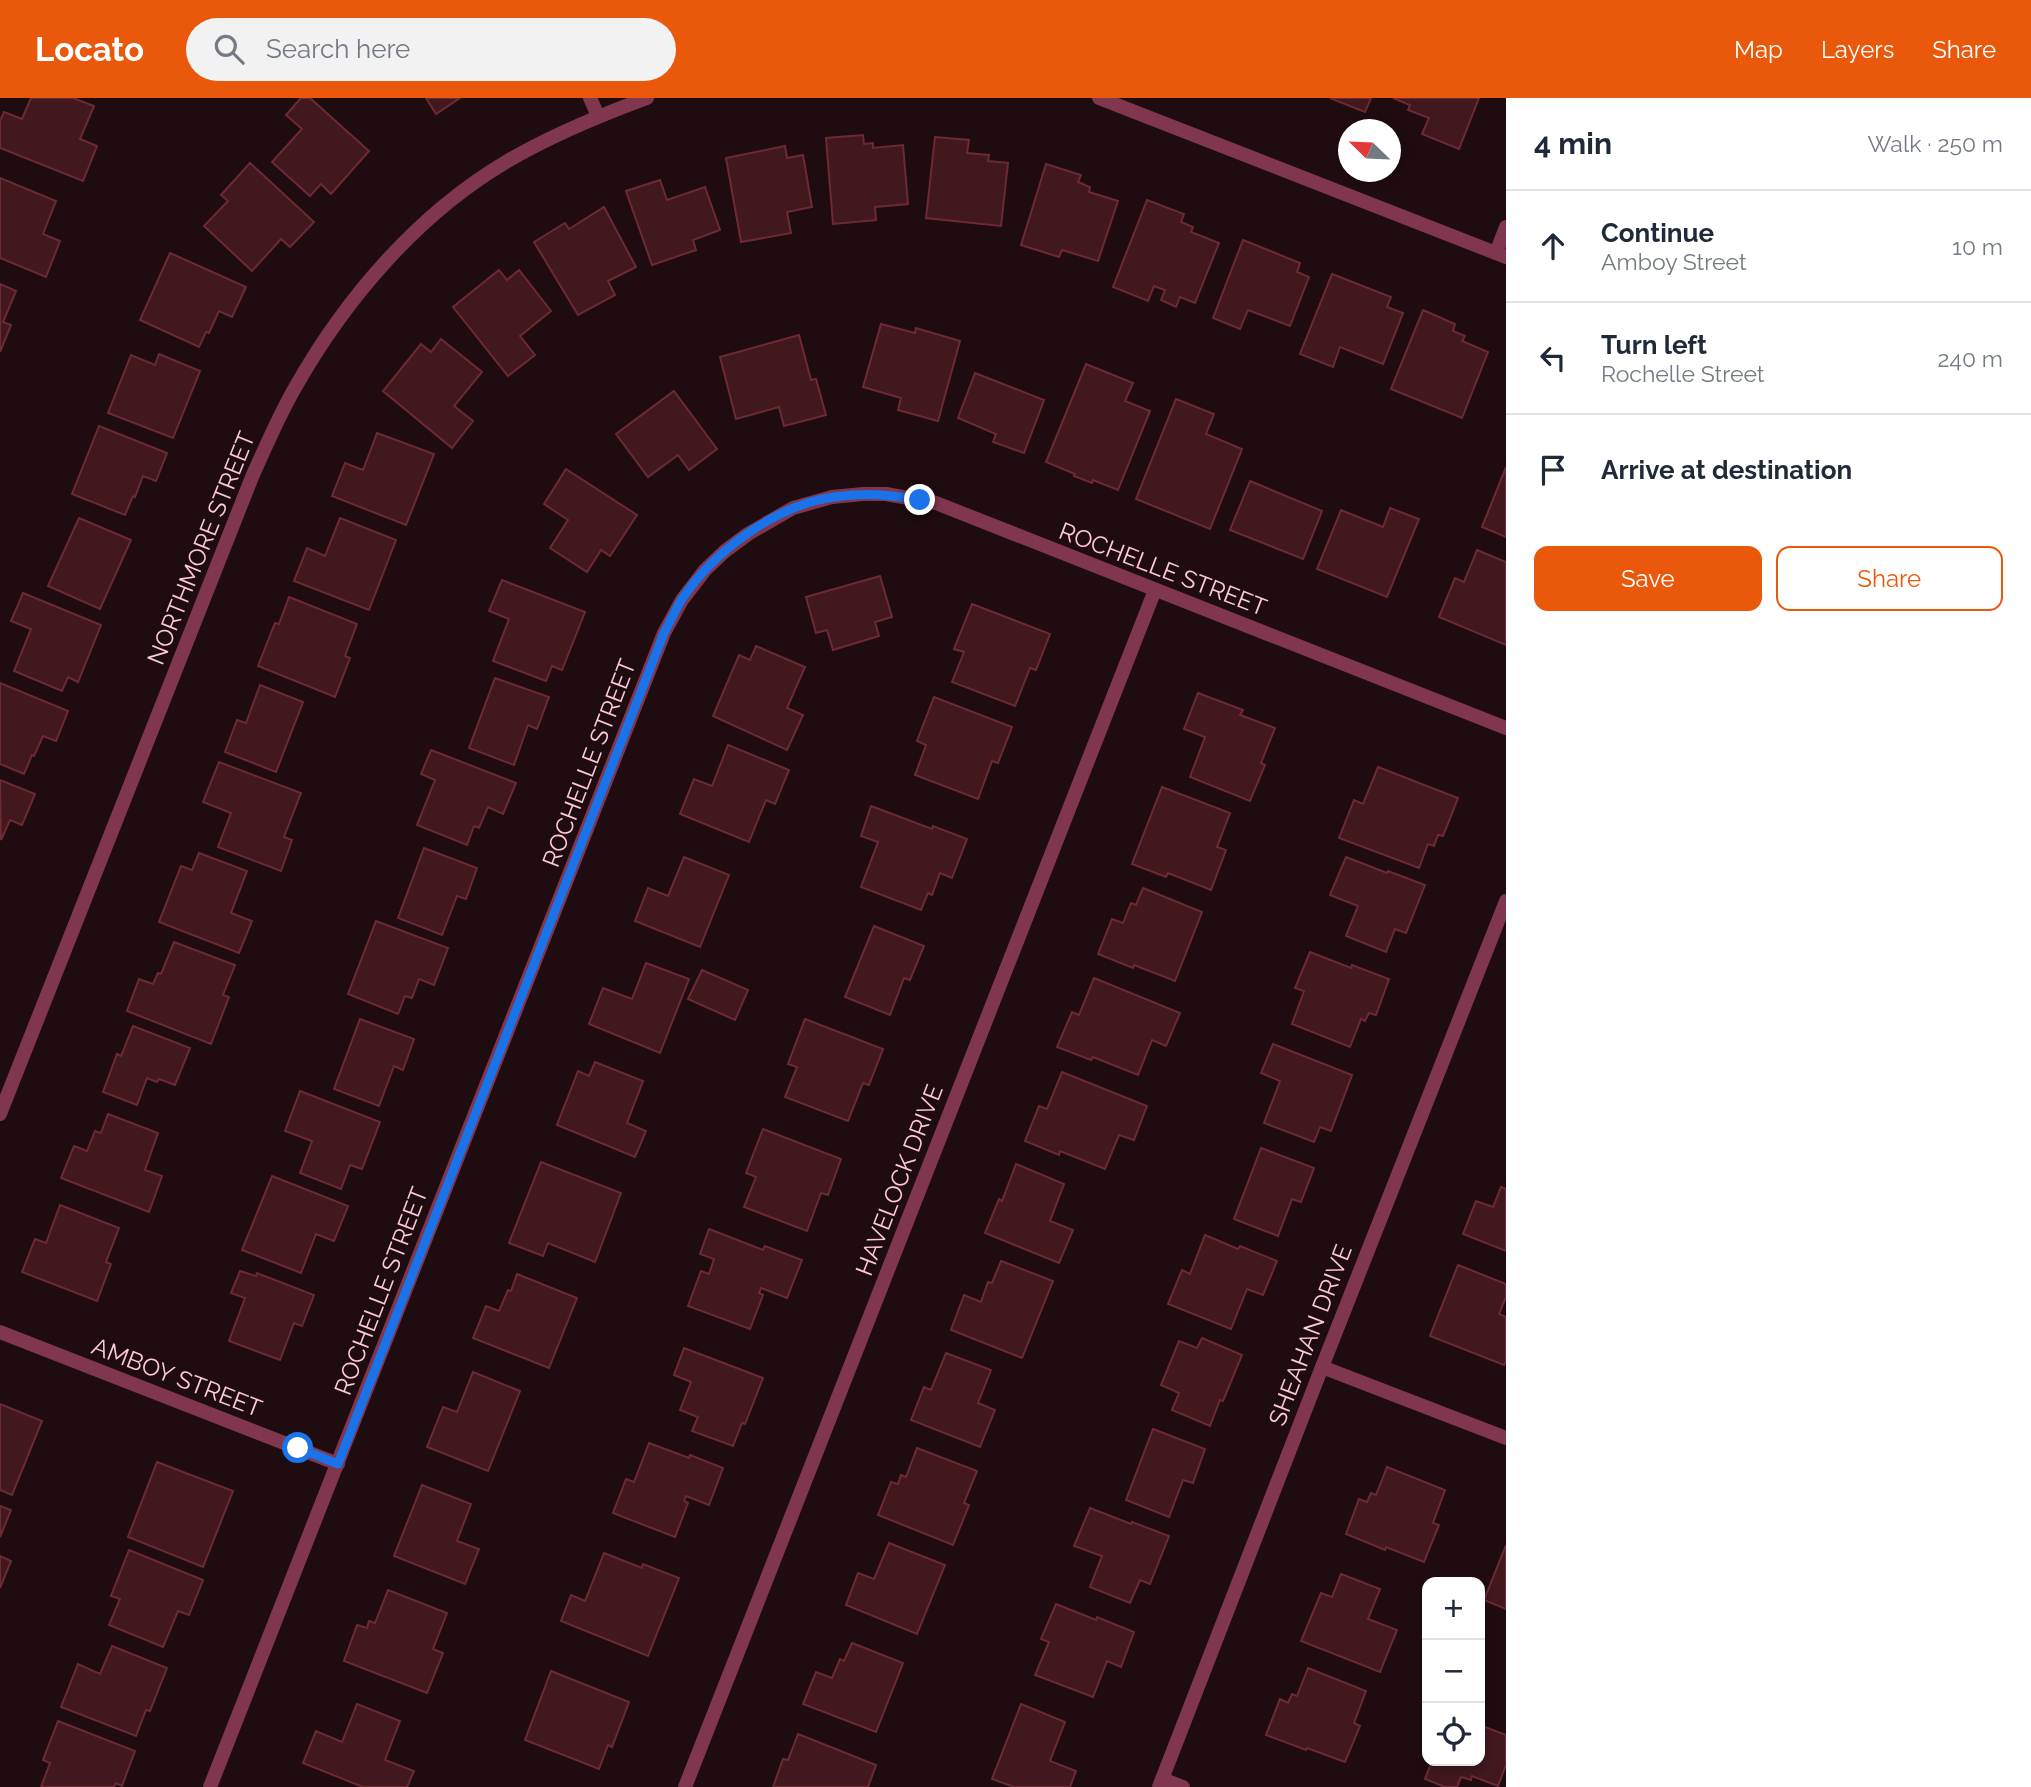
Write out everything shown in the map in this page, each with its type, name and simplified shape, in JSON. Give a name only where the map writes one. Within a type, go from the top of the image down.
[{"type":"street","points":[[590,98],[598,116]]},
{"type":"street","name":"NORTHMORE STREET","points":[[0,1114],[252,477],[295,387],[322,344],[393,254],[424,223],[469,187],[542,142],[598,116],[647,98]]},
{"type":"street","points":[[1099,98],[1501,255],[1506,227]]},
{"type":"street","name":"ROCHELLE STREET","points":[[210,1787],[664,633],[682,600],[705,570],[725,551],[793,508],[832,497],[886,494],[936,503],[1506,728]]},
{"type":"street","name":"HAVELOCK DRIVE","points":[[685,1787],[1155,590]]},
{"type":"street","name":"SHEAHAN DRIVE","points":[[1160,1783],[1506,901]]},
{"type":"street","name":"AMBOY STREET","points":[[0,1332],[338,1464]]},
{"type":"street","points":[[1322,1367],[1506,1438]]},
{"type":"street","points":[[1160,1783],[1183,1787]]},
{"type":"building","points":[[31,98],[73,98],[94,106],[80,139],[97,146],[83,181],[0,148],[0,121],[4,112],[22,119]]},
{"type":"building","points":[[301,98],[310,98],[369,151],[331,194],[321,184],[310,196],[272,162],[302,129],[286,115]]},
{"type":"building","points":[[426,98],[460,98],[436,114]]},
{"type":"building","points":[[1330,98],[1371,98],[1365,112]]},
{"type":"building","points":[[1393,98],[1479,98],[1459,149],[1422,134],[1429,118],[1408,110],[1410,105]]},
{"type":"building","points":[[863,135],[864,144],[873,143],[873,148],[903,145],[908,204],[875,207],[876,220],[833,224],[826,138]]},
{"type":"building","points":[[935,137],[969,140],[967,153],[989,155],[988,161],[1008,163],[1001,226],[926,218]]},
{"type":"building","points":[[785,146],[787,158],[803,155],[812,207],[787,212],[791,233],[741,242],[726,158]]},
{"type":"building","points":[[250,163],[314,222],[290,247],[281,239],[252,271],[204,226],[228,201],[221,195]]},
{"type":"building","points":[[1046,164],[1081,175],[1078,182],[1090,187],[1089,192],[1118,201],[1098,261],[1062,250],[1059,257],[1021,245]]},
{"type":"building","points":[[0,178],[56,201],[43,234],[60,241],[46,277],[0,258]]},
{"type":"building","points":[[660,180],[667,200],[705,187],[720,230],[693,240],[696,250],[652,265],[626,191]]},
{"type":"building","points":[[1147,200],[1184,214],[1181,222],[1193,227],[1191,232],[1219,243],[1195,303],[1180,297],[1176,307],[1161,300],[1165,290],[1154,286],[1148,301],[1113,287]]},
{"type":"building","points":[[604,207],[636,267],[608,281],[615,295],[578,315],[534,242],[565,223],[569,229]]},
{"type":"building","points":[[1243,240],[1300,263],[1297,272],[1309,277],[1290,326],[1248,310],[1240,329],[1213,318]]},
{"type":"building","points":[[170,253],[246,287],[232,317],[219,311],[199,347],[140,320]]},
{"type":"building","points":[[499,270],[507,280],[519,270],[551,311],[520,336],[535,355],[508,376],[453,307]]},
{"type":"building","points":[[1332,274],[1391,297],[1387,307],[1403,313],[1383,364],[1340,347],[1333,367],[1300,354]]},
{"type":"building","points":[[0,284],[16,291],[3,322],[11,325],[0,352]]},
{"type":"building","points":[[1423,310],[1455,324],[1453,331],[1465,336],[1462,341],[1488,352],[1462,418],[1391,389]]},
{"type":"building","points":[[881,324],[915,333],[916,328],[960,341],[938,421],[898,410],[901,398],[863,387]]},
{"type":"building","points":[[799,335],[811,380],[816,379],[826,415],[784,426],[779,407],[736,419],[720,357]]},
{"type":"building","points":[[441,339],[482,372],[454,406],[473,421],[452,448],[383,391],[421,344],[431,352]]},
{"type":"building","points":[[159,354],[200,371],[173,438],[108,413],[131,355],[155,365]]},
{"type":"building","points":[[1086,364],[1133,383],[1125,401],[1150,411],[1118,490],[1074,476],[1075,474],[1046,462]]},
{"type":"building","points":[[975,373],[1044,400],[1024,453],[993,442],[996,434],[958,418]]},
{"type":"building","points":[[674,391],[717,449],[689,470],[678,455],[648,477],[616,434]]},
{"type":"building","points":[[1176,399],[1214,414],[1206,434],[1242,449],[1210,529],[1136,499]]},
{"type":"building","points":[[99,426],[167,453],[156,481],[143,476],[125,515],[72,494]]},
{"type":"building","points":[[377,433],[434,454],[406,525],[332,496],[345,463],[363,470]]},
{"type":"building","points":[[1506,467],[1506,537],[1482,527]]},
{"type":"building","points":[[566,469],[637,515],[610,556],[601,550],[587,572],[550,548],[568,520],[544,504]]},
{"type":"building","points":[[1250,481],[1322,511],[1303,559],[1230,530]]},
{"type":"building","points":[[1390,508],[1419,519],[1387,597],[1317,569],[1341,510],[1383,527]]},
{"type":"building","points":[[79,518],[131,540],[100,609],[48,586]]},
{"type":"building","points":[[340,518],[396,540],[369,610],[294,581],[307,548],[325,556]]},
{"type":"building","points":[[1477,550],[1506,562],[1506,645],[1439,617],[1455,578],[1464,582]]},
{"type":"building","points":[[880,576],[892,617],[875,622],[879,636],[833,650],[827,630],[816,633],[806,597]]},
{"type":"building","points":[[502,580],[585,612],[562,670],[552,666],[546,681],[493,661],[509,619],[489,611]]},
{"type":"building","points":[[23,593],[101,625],[78,682],[68,677],[62,691],[14,671],[31,629],[11,621]]},
{"type":"building","points":[[289,597],[357,624],[345,656],[350,658],[335,697],[258,666],[275,623],[279,624]]},
{"type":"building","points":[[972,604],[1050,634],[1036,670],[1030,668],[1015,706],[952,682],[964,652],[954,649]]},
{"type":"building","points":[[756,646],[805,667],[787,708],[803,715],[787,750],[713,716],[739,655],[750,660]]},
{"type":"building","points":[[495,678],[549,697],[537,729],[528,725],[514,765],[469,748]]},
{"type":"building","points":[[0,683],[68,711],[56,741],[43,736],[24,774],[0,764]]},
{"type":"building","points":[[260,685],[303,702],[276,772],[225,752],[237,720],[246,723]]},
{"type":"building","points":[[1198,693],[1243,710],[1240,715],[1275,728],[1261,763],[1265,765],[1250,801],[1190,777],[1205,737],[1184,729]]},
{"type":"building","points":[[934,697],[1012,727],[998,763],[992,761],[978,799],[915,775],[926,745],[917,741]]},
{"type":"building","points":[[728,745],[789,770],[775,804],[766,800],[749,842],[680,814],[694,779],[712,786]]},
{"type":"building","points":[[431,750],[516,783],[503,814],[488,807],[479,828],[474,826],[467,845],[417,825],[435,780],[421,774]]},
{"type":"building","points":[[219,762],[301,793],[284,837],[292,840],[281,871],[218,847],[231,813],[203,802]]},
{"type":"building","points":[[1378,767],[1458,798],[1443,836],[1438,835],[1434,846],[1428,844],[1419,868],[1339,838],[1354,800],[1363,804]]},
{"type":"building","points":[[0,780],[35,794],[22,825],[10,820],[1,840]]},
{"type":"building","points":[[1162,787],[1230,813],[1217,847],[1226,850],[1211,890],[1168,873],[1166,877],[1132,864]]},
{"type":"building","points":[[871,806],[967,839],[952,878],[940,873],[932,895],[928,893],[921,910],[861,887],[878,842],[861,836]]},
{"type":"building","points":[[424,848],[477,868],[466,899],[457,896],[442,935],[398,918]]},
{"type":"building","points":[[199,853],[247,871],[231,913],[252,921],[239,953],[159,922],[181,866],[192,870]]},
{"type":"building","points":[[684,857],[729,875],[700,947],[635,921],[648,888],[668,896]]},
{"type":"building","points":[[1346,857],[1425,885],[1406,933],[1395,929],[1386,952],[1346,936],[1358,906],[1330,895]]},
{"type":"building","points":[[1143,888],[1202,912],[1175,981],[1098,954],[1112,919],[1123,923],[1131,903],[1136,905]]},
{"type":"building","points":[[376,921],[448,948],[434,985],[419,979],[412,998],[405,996],[398,1014],[348,994]]},
{"type":"building","points":[[874,926],[924,946],[910,980],[904,978],[890,1015],[845,997]]},
{"type":"building","points":[[174,942],[235,965],[223,995],[229,997],[211,1044],[127,1011],[139,979],[153,984],[158,973],[161,974]]},
{"type":"building","points":[[1310,952],[1389,979],[1376,1015],[1369,1013],[1365,1021],[1361,1019],[1350,1047],[1292,1024],[1304,991],[1295,988]]},
{"type":"building","points":[[646,963],[689,979],[660,1053],[589,1024],[603,988],[632,999]]},
{"type":"building","points":[[702,970],[748,990],[735,1020],[688,999]]},
{"type":"building","points":[[1094,978],[1180,1013],[1166,1046],[1152,1040],[1138,1075],[1093,1057],[1091,1060],[1057,1047],[1072,1012],[1079,1015]]},
{"type":"building","points":[[360,1019],[414,1039],[403,1070],[394,1066],[379,1106],[334,1089]]},
{"type":"building","points":[[805,1019],[883,1049],[869,1085],[863,1083],[848,1121],[785,1097],[797,1067],[788,1064]]},
{"type":"building","points":[[133,1026],[190,1048],[175,1085],[147,1078],[137,1105],[103,1092],[117,1054],[121,1056]]},
{"type":"building","points":[[1273,1044],[1352,1075],[1331,1131],[1320,1127],[1314,1142],[1264,1123],[1280,1081],[1261,1073]]},
{"type":"building","points":[[595,1062],[643,1081],[627,1123],[646,1131],[635,1157],[557,1125],[578,1071],[589,1076]]},
{"type":"building","points":[[1062,1072],[1147,1106],[1134,1140],[1119,1135],[1105,1169],[1060,1151],[1059,1155],[1025,1141],[1039,1106],[1047,1109]]},
{"type":"building","points":[[300,1091],[380,1122],[362,1169],[350,1165],[341,1189],[300,1173],[312,1141],[285,1131]]},
{"type":"building","points":[[108,1114],[158,1133],[145,1170],[162,1176],[149,1212],[61,1178],[74,1146],[87,1151],[95,1131],[101,1133]]},
{"type":"building","points":[[763,1129],[841,1159],[828,1195],[821,1193],[807,1231],[744,1207],[756,1177],[746,1173]]},
{"type":"building","points":[[1261,1148],[1314,1168],[1301,1202],[1292,1199],[1278,1236],[1234,1219]]},
{"type":"building","points":[[541,1162],[621,1193],[595,1262],[548,1243],[543,1256],[509,1243]]},
{"type":"building","points":[[1016,1164],[1064,1184],[1050,1221],[1073,1230],[1059,1263],[985,1233],[999,1199],[1002,1201]]},
{"type":"building","points":[[272,1176],[348,1206],[334,1241],[316,1234],[301,1273],[242,1250]]},
{"type":"building","points":[[1501,1187],[1506,1189],[1506,1251],[1463,1234],[1476,1201],[1493,1207]]},
{"type":"building","points":[[60,1205],[119,1228],[106,1262],[111,1264],[97,1301],[22,1272],[35,1239],[46,1243]]},
{"type":"building","points":[[709,1229],[763,1250],[765,1246],[802,1260],[787,1298],[761,1288],[759,1293],[763,1295],[750,1329],[688,1306],[701,1271],[709,1274],[714,1259],[700,1254]]},
{"type":"building","points":[[1205,1235],[1277,1261],[1263,1295],[1247,1289],[1231,1329],[1168,1304],[1182,1270],[1190,1274]]},
{"type":"building","points":[[1001,1261],[1053,1281],[1022,1358],[951,1330],[964,1295],[981,1302],[988,1282],[992,1283]]},
{"type":"building","points":[[1458,1265],[1506,1284],[1506,1297],[1499,1314],[1506,1317],[1504,1365],[1430,1336]]},
{"type":"building","points":[[240,1271],[256,1276],[257,1273],[314,1295],[302,1326],[294,1323],[280,1360],[229,1341],[245,1298],[231,1293]]},
{"type":"building","points":[[517,1274],[577,1298],[549,1368],[473,1338],[486,1306],[499,1311]]},
{"type":"building","points":[[1202,1338],[1242,1355],[1210,1426],[1172,1410],[1179,1393],[1161,1385],[1179,1341],[1197,1348]]},
{"type":"building","points":[[684,1348],[763,1378],[733,1446],[692,1431],[698,1417],[680,1410],[691,1382],[674,1375]]},
{"type":"building","points":[[946,1353],[991,1370],[978,1403],[995,1410],[980,1447],[911,1420],[924,1387],[931,1390]]},
{"type":"building","points":[[473,1372],[520,1391],[488,1471],[427,1447],[443,1407],[457,1412]]},
{"type":"building","points":[[0,1404],[42,1421],[12,1495],[0,1490]]},
{"type":"building","points":[[1153,1429],[1205,1449],[1193,1483],[1183,1480],[1169,1517],[1126,1500]]},
{"type":"building","points":[[649,1443],[723,1468],[709,1505],[686,1496],[684,1501],[688,1503],[675,1537],[613,1513],[626,1479],[634,1482]]},
{"type":"building","points":[[917,1448],[977,1471],[964,1503],[969,1505],[953,1545],[878,1515],[891,1482],[898,1484],[901,1475],[906,1477]]},
{"type":"building","points":[[157,1462],[233,1491],[203,1567],[128,1537]]},
{"type":"building","points":[[1387,1467],[1445,1490],[1433,1523],[1439,1525],[1424,1562],[1346,1534],[1359,1499],[1367,1502],[1371,1493],[1376,1495]]},
{"type":"building","points":[[422,1485],[471,1504],[457,1541],[479,1549],[465,1584],[394,1556]]},
{"type":"building","points":[[0,1506],[11,1510],[0,1537]]},
{"type":"building","points":[[1090,1508],[1169,1536],[1150,1584],[1140,1580],[1130,1603],[1090,1587],[1102,1556],[1074,1546]]},
{"type":"building","points":[[889,1543],[945,1565],[917,1634],[846,1605],[858,1573],[874,1579]]},
{"type":"building","points":[[1506,1545],[1506,1609],[1485,1600]]},
{"type":"building","points":[[129,1550],[203,1580],[189,1615],[178,1611],[163,1647],[109,1625],[120,1599],[111,1596]]},
{"type":"building","points":[[604,1553],[642,1568],[643,1564],[679,1578],[648,1656],[561,1621],[571,1595],[585,1601]]},
{"type":"building","points":[[0,1556],[11,1561],[0,1588]]},
{"type":"building","points":[[1341,1574],[1380,1589],[1368,1619],[1397,1630],[1380,1672],[1301,1641],[1321,1593],[1332,1597]]},
{"type":"building","points":[[388,1590],[447,1613],[433,1649],[443,1653],[427,1693],[344,1661],[357,1625],[367,1628],[369,1621],[375,1623]]},
{"type":"building","points":[[1056,1604],[1134,1632],[1121,1667],[1107,1661],[1093,1697],[1035,1675],[1049,1642],[1041,1639]]},
{"type":"building","points":[[852,1643],[903,1663],[876,1732],[803,1704],[816,1672],[832,1678],[840,1659],[844,1661]]},
{"type":"building","points":[[112,1646],[167,1668],[150,1711],[146,1710],[136,1736],[61,1707],[78,1664],[100,1674]]},
{"type":"building","points":[[1308,1668],[1366,1691],[1354,1723],[1360,1726],[1345,1762],[1266,1735],[1280,1699],[1288,1703],[1292,1694],[1297,1696]]},
{"type":"building","points":[[551,1671],[629,1702],[612,1747],[608,1745],[599,1769],[525,1740]]},
{"type":"building","points":[[357,1704],[400,1721],[385,1760],[414,1771],[407,1787],[363,1787],[303,1763],[316,1731],[342,1742]]},
{"type":"building","points":[[1021,1704],[1065,1722],[1050,1761],[1076,1771],[1070,1787],[1014,1787],[992,1779]]},
{"type":"building","points":[[58,1721],[135,1751],[122,1786],[116,1783],[114,1787],[41,1787],[50,1763],[43,1760]]},
{"type":"building","points":[[1485,1727],[1506,1735],[1506,1765],[1498,1786],[1472,1776],[1471,1780],[1461,1777],[1457,1787],[1445,1787],[1425,1779],[1430,1766],[1485,1766]]},
{"type":"building","points":[[798,1734],[876,1765],[868,1787],[773,1787],[783,1759],[788,1760]]},
{"type":"route","points":[[298,1448],[338,1464],[664,633],[682,600],[705,570],[725,551],[793,508],[832,497],[863,494],[886,494],[920,500]]}]
